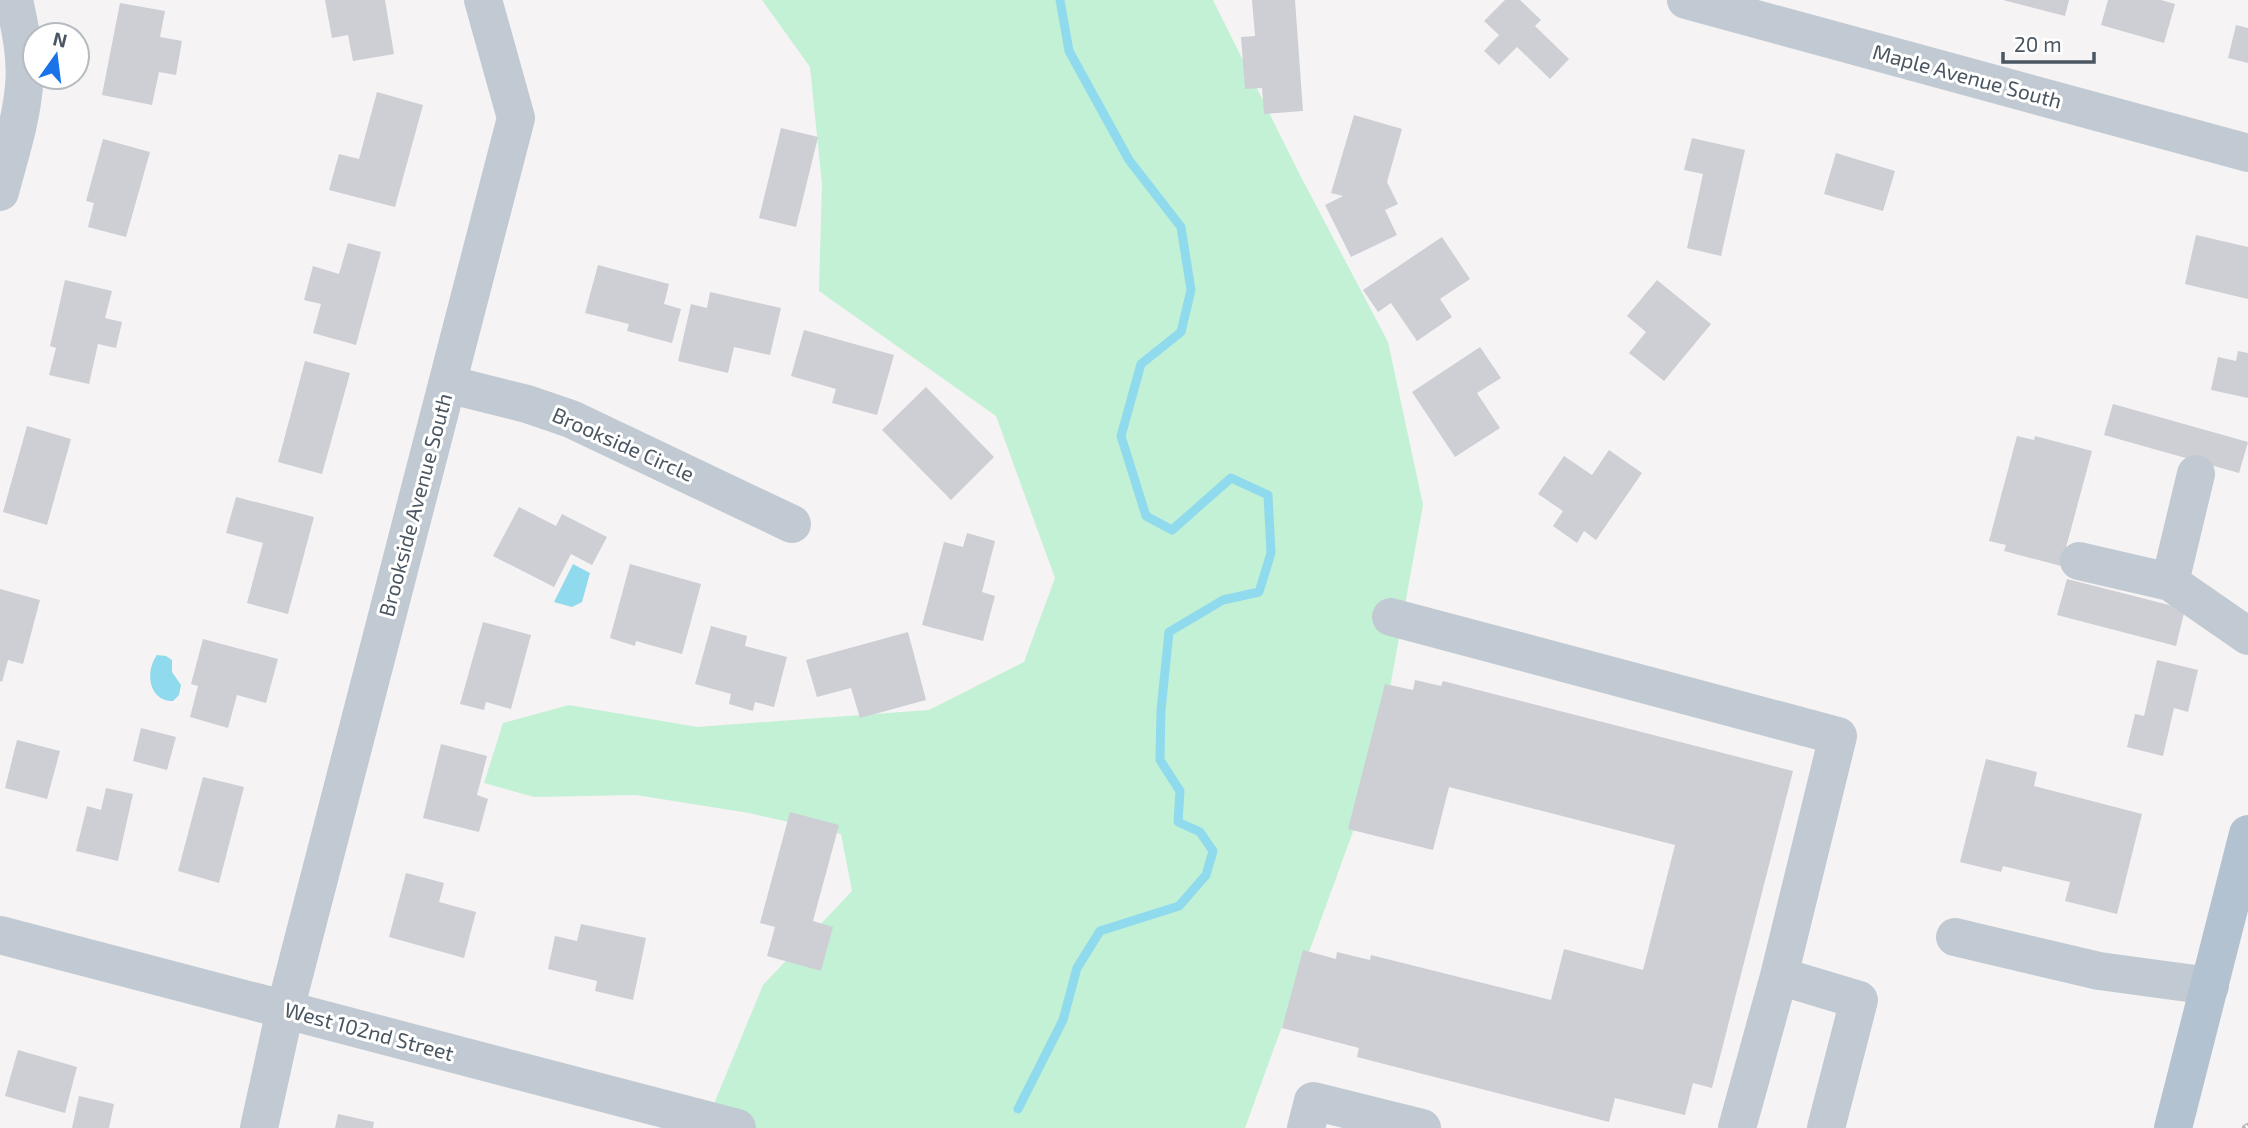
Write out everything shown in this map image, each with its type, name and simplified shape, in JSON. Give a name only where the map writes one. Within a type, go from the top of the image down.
[{"type":"main road","points":[[2174,1128],[2248,834]]},
{"type":"street","points":[[0,192],[16,130],[24,84],[22,38],[14,0]]},
{"type":"street","name":"Brookside Avenue South","points":[[259,1128],[285,1010],[516,118],[483,0]]},
{"type":"street","name":"Maple Avenue South","points":[[1686,0],[2248,153]]},
{"type":"street","name":"Brookside Circle","points":[[447,384],[527,404],[570,419],[792,524]]},
{"type":"street","points":[[2170,582],[2196,474]]},
{"type":"street","points":[[2079,561],[2170,582],[2248,636]]},
{"type":"street","points":[[1391,617],[1838,736],[1779,976],[1737,1128]]},
{"type":"street","name":"West 102nd Street","points":[[0,935],[737,1128]]},
{"type":"street","points":[[1955,937],[2099,971],[2210,986]]},
{"type":"street","points":[[1779,976],[1858,1000],[1826,1128]]},
{"type":"street","points":[[1306,1128],[1313,1101],[1422,1128]]},
{"type":"green space","points":[[762,0],[1213,0],[1300,175],[1388,342],[1423,505],[1375,771],[1245,1128],[704,1128],[763,985],[852,891],[841,834],[749,813],[636,795],[534,797],[484,783],[503,723],[569,705],[697,727],[929,710],[1024,662],[1055,578],[996,416],[819,291],[822,184],[810,67]]},
{"type":"water","points":[[573,564],[590,573],[582,602],[572,607],[554,602]]},
{"type":"water","points":[[157,655],[172,660],[172,672],[181,685],[179,695],[173,701],[158,696],[151,684],[151,669]]},
{"type":"building","points":[[325,0],[385,0],[394,54],[353,61],[348,35],[332,38]]},
{"type":"building","points":[[1252,0],[1295,0],[1303,111],[1264,114],[1262,88],[1245,89],[1241,37],[1255,36]]},
{"type":"building","points":[[1505,0],[1520,0],[1541,20],[1535,26],[1569,59],[1550,79],[1517,47],[1499,65],[1484,51],[1499,35],[1484,21]]},
{"type":"building","points":[[2003,0],[2069,0],[2065,16]]},
{"type":"building","points":[[2108,0],[2161,0],[2175,4],[2164,43],[2101,25]]},
{"type":"building","points":[[120,3],[165,11],[160,37],[182,41],[176,75],[159,72],[152,105],[102,95]]},
{"type":"building","points":[[2236,25],[2248,28],[2248,63],[2228,58]]},
{"type":"building","points":[[377,92],[423,105],[395,207],[329,190],[339,154],[359,159]]},
{"type":"building","points":[[1354,115],[1402,129],[1387,182],[1398,204],[1385,210],[1397,235],[1351,257],[1325,205],[1343,196],[1331,193]]},
{"type":"building","points":[[781,128],[818,137],[796,227],[759,218]]},
{"type":"building","points":[[1692,138],[1745,150],[1721,256],[1687,248],[1703,174],[1684,170]]},
{"type":"building","points":[[103,139],[150,152],[126,237],[88,227],[94,203],[86,201]]},
{"type":"building","points":[[1836,153],[1895,171],[1883,211],[1824,194]]},
{"type":"building","points":[[2196,235],[2248,247],[2248,299],[2185,284]]},
{"type":"building","points":[[1442,237],[1470,279],[1440,299],[1452,317],[1417,341],[1391,303],[1378,312],[1363,290]]},
{"type":"building","points":[[348,243],[381,252],[356,345],[313,333],[321,304],[304,300],[313,266],[339,274]]},
{"type":"building","points":[[598,265],[669,284],[664,304],[681,309],[672,343],[627,331],[629,324],[585,313]]},
{"type":"building","points":[[65,280],[112,291],[105,318],[122,322],[116,348],[98,344],[89,384],[49,375],[56,348],[50,346]]},
{"type":"building","points":[[1657,280],[1711,324],[1664,381],[1629,353],[1646,332],[1627,316]]},
{"type":"building","points":[[710,292],[781,308],[770,355],[734,347],[728,373],[678,361],[691,304],[707,308]]},
{"type":"building","points":[[804,330],[894,355],[877,415],[832,403],[836,389],[791,376]]},
{"type":"building","points":[[1480,347],[1501,378],[1477,393],[1500,428],[1455,457],[1412,392]]},
{"type":"building","points":[[2238,351],[2248,353],[2248,398],[2211,390],[2218,357],[2236,361]]},
{"type":"building","points":[[305,361],[350,373],[322,474],[278,462]]},
{"type":"building","points":[[926,387],[994,457],[951,500],[882,430]]},
{"type":"building","points":[[2113,404],[2248,442],[2239,473],[2104,435]]},
{"type":"building","points":[[27,426],[71,439],[47,525],[3,512]]},
{"type":"building","points":[[2017,436],[2034,440],[2035,436],[2092,451],[2061,566],[2004,551],[2006,545],[1989,541]]},
{"type":"building","points":[[1609,450],[1642,473],[1596,540],[1584,531],[1577,543],[1553,526],[1563,511],[1538,494],[1564,456],[1592,475]]},
{"type":"building","points":[[236,497],[314,517],[288,614],[247,603],[263,543],[226,533]]},
{"type":"building","points":[[519,507],[556,526],[562,514],[607,537],[592,565],[571,554],[554,587],[493,556]]},
{"type":"building","points":[[967,533],[995,541],[982,592],[995,596],[983,641],[922,625],[944,542],[963,547]]},
{"type":"building","points":[[630,564],[701,584],[682,654],[636,641],[635,646],[610,638]]},
{"type":"building","points":[[2067,579],[2185,609],[2176,646],[2057,615]]},
{"type":"building","points":[[0,589],[40,600],[23,664],[8,660],[2,682],[0,681]]},
{"type":"building","points":[[483,622],[531,635],[511,709],[486,702],[484,710],[460,704]]},
{"type":"building","points":[[711,626],[747,636],[745,646],[787,657],[774,707],[755,702],[753,711],[729,704],[731,694],[695,684]]},
{"type":"building","points":[[908,632],[926,700],[860,718],[851,688],[817,697],[806,660]]},
{"type":"building","points":[[203,639],[278,659],[266,703],[237,695],[228,728],[190,717],[198,686],[191,684]]},
{"type":"building","points":[[2157,660],[2198,670],[2188,712],[2174,708],[2163,756],[2127,747],[2135,714],[2144,716]]},
{"type":"building","points":[[1415,680],[1441,686],[1443,681],[1793,771],[1712,1088],[1693,1083],[1685,1115],[1615,1098],[1609,1122],[1357,1057],[1359,1048],[1282,1028],[1303,950],[1336,959],[1337,952],[1370,960],[1371,955],[1551,1000],[1564,949],[1643,970],[1675,845],[1449,787],[1433,850],[1348,829],[1385,684],[1413,690]]},
{"type":"building","points":[[141,728],[176,737],[167,770],[133,761]]},
{"type":"building","points":[[17,740],[60,751],[47,799],[5,788]]},
{"type":"building","points":[[441,744],[487,756],[477,795],[488,799],[479,832],[423,818]]},
{"type":"building","points":[[1986,759],[2037,772],[2034,786],[2142,814],[2117,914],[2065,901],[2070,882],[2003,866],[2001,872],[1960,862]]},
{"type":"building","points":[[203,777],[244,787],[219,883],[178,871]]},
{"type":"building","points":[[106,788],[133,794],[118,861],[76,851],[87,806],[101,810]]},
{"type":"building","points":[[790,812],[839,825],[813,921],[833,927],[821,971],[767,956],[775,927],[760,923]]},
{"type":"building","points":[[406,873],[444,883],[439,902],[476,912],[464,958],[389,937]]},
{"type":"building","points":[[581,924],[646,938],[633,1000],[595,991],[597,981],[548,969],[555,936],[577,941]]},
{"type":"building","points":[[18,1050],[77,1067],[65,1113],[5,1096]]},
{"type":"building","points":[[79,1096],[114,1104],[109,1128],[72,1128]]},
{"type":"building","points":[[338,1114],[374,1122],[373,1128],[335,1128]]},
{"type":"waterway","points":[[1018,1109],[1063,1020],[1077,968],[1100,931],[1179,906],[1206,875],[1213,851],[1200,832],[1178,822],[1180,791],[1160,760],[1161,710],[1169,632],[1223,600],[1259,592],[1271,553],[1268,495],[1231,478],[1172,530],[1146,516],[1121,436],[1141,364],[1181,332],[1191,290],[1181,227],[1129,160],[1069,51],[1060,0]]}]
